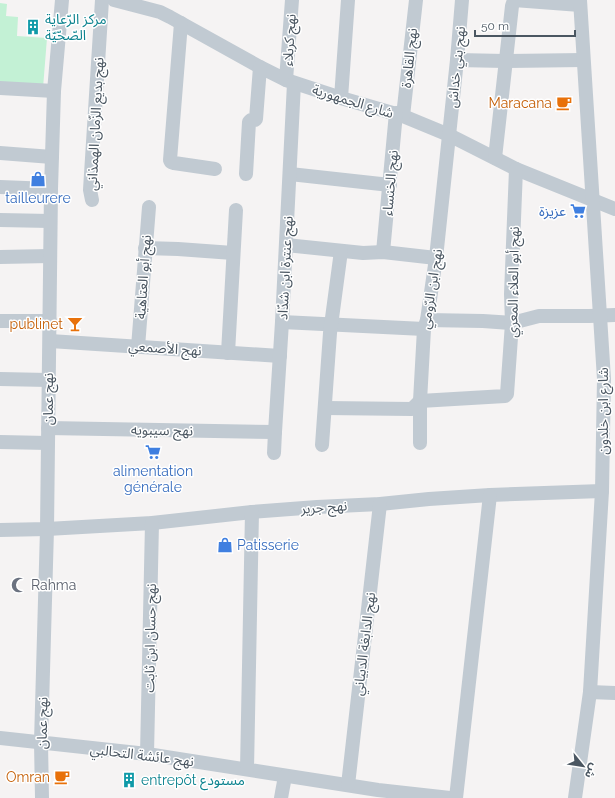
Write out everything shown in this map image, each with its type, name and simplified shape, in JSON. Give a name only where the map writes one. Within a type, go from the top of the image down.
[{"type":"street","name":"نهج عمان","points":[[42,798],[41,742],[47,529],[50,221],[54,91],[62,0]]},
{"type":"street","name":"نهج بديع الزّمان الهمذاني","points":[[92,200],[90,190],[102,0]]},
{"type":"street","name":"شارع الجمهورية","points":[[114,0],[160,12],[260,67],[290,81],[341,98],[399,114],[450,135],[516,169],[615,209]]},
{"type":"street","name":"نهج كربلاء","points":[[290,81],[292,0]]},
{"type":"street","points":[[341,98],[348,0]]},
{"type":"street","name":"نهج القاهرة","points":[[399,114],[416,0]]},
{"type":"street","name":"نهج بني خداش","points":[[450,135],[458,60],[462,0]]},
{"type":"street","points":[[495,158],[505,61],[514,0],[580,3]]},
{"type":"street","name":"شارع ابن خلدون","points":[[575,798],[590,692],[610,379],[600,315],[580,3]]},
{"type":"street","points":[[181,23],[170,160],[174,163],[215,169]]},
{"type":"street","points":[[458,60],[583,60]]},
{"type":"street","points":[[246,174],[249,122],[251,120],[255,120],[256,118],[260,67]]},
{"type":"street","name":"نهج عنترة ابن شدّاد","points":[[274,454],[290,174],[290,81]]},
{"type":"street","points":[[0,88],[54,91]]},
{"type":"street","name":"نهج الخنساء","points":[[383,252],[399,114]]},
{"type":"street","name":"نهج ابن الرّومي","points":[[420,443],[420,401],[426,325],[436,258],[450,135]]},
{"type":"street","points":[[0,153],[52,157]]},
{"type":"street","name":"نهج أبو العلاء المعري","points":[[420,401],[505,396],[507,394],[512,323],[511,294],[516,169]]},
{"type":"street","points":[[290,174],[390,185]]},
{"type":"street","points":[[0,187],[51,188]]},
{"type":"street","name":"نهج أبو العتاهية","points":[[138,346],[149,207]]},
{"type":"street","points":[[228,353],[236,210]]},
{"type":"street","points":[[0,220],[50,221]]},
{"type":"street","points":[[286,246],[363,253],[383,252],[436,258]]},
{"type":"street","points":[[145,248],[233,253]]},
{"type":"street","points":[[322,445],[330,333],[341,251]]},
{"type":"street","points":[[0,256],[50,256]]},
{"type":"street","points":[[282,322],[426,325],[483,321],[512,323],[539,316],[615,315]]},
{"type":"street","points":[[0,320],[50,321]]},
{"type":"street","name":"نهج الأصمعي","points":[[50,341],[280,356]]},
{"type":"street","points":[[0,379],[48,380]]},
{"type":"street","points":[[325,408],[412,409],[420,401]]},
{"type":"street","name":"نهج سيبويه","points":[[48,428],[275,432]]},
{"type":"street","points":[[0,442],[48,443]]},
{"type":"street","name":"نهج جرير","points":[[0,530],[47,529],[152,522],[252,512],[490,495],[602,491]]},
{"type":"street","points":[[456,798],[490,495]]},
{"type":"street","name":"نهج الدابغة الدبياني","points":[[348,785],[380,504]]},
{"type":"street","points":[[247,769],[252,512]]},
{"type":"street","name":"نهج حسان ابن ثابت","points":[[148,754],[152,522]]},
{"type":"street","points":[[590,692],[615,693]]},
{"type":"street","name":"نهج عائشة التحالبي","points":[[0,738],[148,754],[348,785],[377,794],[450,798]]},
{"type":"street","points":[[281,798],[286,776]]},
{"type":"green space","points":[[0,3],[7,4],[6,16],[18,17],[17,36],[47,38],[43,88],[0,85]]},
{"type":"place","name":"مركز الرّعاية الصّحّيّة","points":[[33,27]]},
{"type":"place","name":"Maracana","points":[[564,103]]},
{"type":"place","name":"tailleurere","points":[[38,179]]},
{"type":"place","name":"عزيزة","points":[[578,211]]},
{"type":"place","name":"publinet","points":[[75,324]]},
{"type":"place","name":"alimentation générale","points":[[153,452]]},
{"type":"place","name":"Patisserie","points":[[225,545]]},
{"type":"place","name":"Rahma","points":[[19,585]]},
{"type":"place","name":"Omran","points":[[62,777]]},
{"type":"place","name":"entrepôt مستودع","points":[[129,780]]}]
